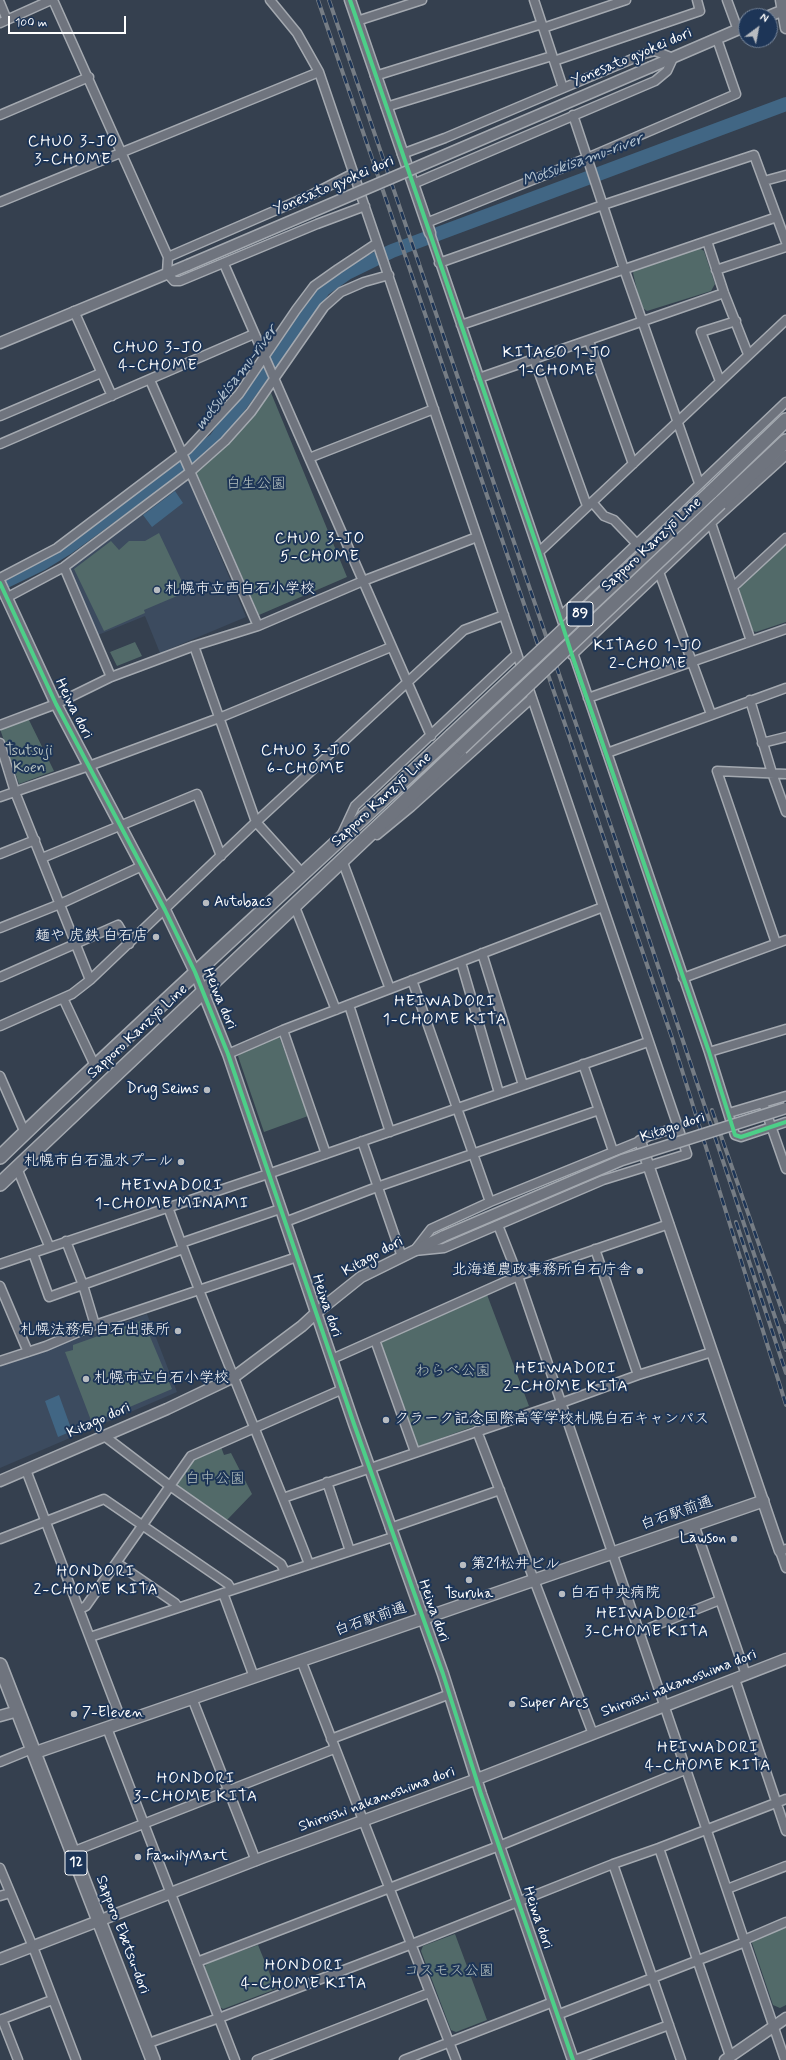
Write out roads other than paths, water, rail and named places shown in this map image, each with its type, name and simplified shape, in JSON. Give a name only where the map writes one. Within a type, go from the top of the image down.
[{"type":"main road","name":"Sapporo Kanzyō Line","points":[[0,1156],[195,972],[337,843],[786,420]]},
{"type":"main road","name":"Sapporo Kanzyō Line","points":[[0,1184],[786,441]]},
{"type":"main road","name":"白石駅前通","points":[[33,1751],[107,1728],[763,1501]]},
{"type":"main road","name":"Sapporo Ebetsu-dori","points":[[0,1665],[152,2060]]},
{"type":"street","points":[[0,3],[3,22],[52,0],[89,77],[168,257],[167,272],[174,281],[180,281],[224,264],[317,224],[365,206]]},
{"type":"street","points":[[270,0],[297,33],[319,72],[687,1154],[603,1180],[444,1248],[414,1250]]},
{"type":"street","points":[[350,0],[561,616],[572,655],[709,1052],[735,1135],[738,1137],[786,1122]]},
{"type":"street","points":[[357,21],[422,0]]},
{"type":"street","points":[[534,0],[564,88]]},
{"type":"street","points":[[375,76],[626,0]]},
{"type":"street","points":[[386,107],[553,59],[700,11],[696,0]]},
{"type":"street","points":[[727,0],[738,21]]},
{"type":"street","points":[[783,6],[786,28]]},
{"type":"street","name":"Yonesato gyokei dori","points":[[0,343],[167,272],[188,265],[738,30]]},
{"type":"street","points":[[426,223],[587,158],[736,94],[717,39]]},
{"type":"street","points":[[402,154],[644,54],[656,51],[673,58],[667,71],[655,81],[413,184]]},
{"type":"street","points":[[0,202],[319,72]]},
{"type":"street","points":[[0,115],[89,77]]},
{"type":"street","points":[[573,115],[642,323],[699,483]]},
{"type":"street","points":[[440,263],[603,205],[754,155],[786,242],[716,270]]},
{"type":"street","points":[[168,257],[311,195],[354,173]]},
{"type":"street","points":[[764,181],[786,175]]},
{"type":"street","points":[[461,325],[777,217]]},
{"type":"street","points":[[707,241],[724,293],[748,354]]},
{"type":"street","points":[[0,578],[57,548],[183,455],[229,405],[265,360],[296,310],[314,286],[377,243]]},
{"type":"street","points":[[224,264],[406,683],[431,736]]},
{"type":"street","points":[[5,596],[64,567],[225,441],[251,412],[273,377],[324,308],[340,292],[388,273]]},
{"type":"street","points":[[479,378],[642,323],[724,293]]},
{"type":"street","points":[[74,311],[112,396]]},
{"type":"street","points":[[539,552],[748,354],[786,320]]},
{"type":"street","points":[[720,381],[701,332],[736,321]]},
{"type":"street","points":[[0,444],[254,334]]},
{"type":"street","points":[[589,341],[633,464]]},
{"type":"street","points":[[534,359],[589,504],[604,516],[614,520],[636,543]]},
{"type":"street","points":[[0,416],[101,373]]},
{"type":"street","points":[[150,380],[258,626]]},
{"type":"street","points":[[561,616],[699,483],[786,402]]},
{"type":"street","points":[[309,458],[434,409]]},
{"type":"street","points":[[572,655],[711,523],[786,455]]},
{"type":"street","points":[[711,523],[751,641]]},
{"type":"street","points":[[0,725],[56,704],[112,677],[194,646],[258,626],[363,581],[477,537]]},
{"type":"street","points":[[733,587],[786,538]]},
{"type":"street","points":[[64,567],[112,677]]},
{"type":"street","points":[[659,572],[711,714]]},
{"type":"street","name":"Heiwa dori","points":[[0,583],[56,704],[165,910],[204,991],[228,1054],[284,1222],[450,1694],[477,1779],[557,2015],[574,2060]]},
{"type":"street","points":[[0,1026],[72,994],[90,980],[256,822],[464,630],[504,614]]},
{"type":"street","points":[[588,698],[786,629]]},
{"type":"street","points":[[194,646],[256,822],[303,874]]},
{"type":"street","points":[[0,797],[219,718],[391,646]]},
{"type":"street","points":[[337,843],[355,806],[517,654]]},
{"type":"street","points":[[606,753],[786,688]]},
{"type":"street","points":[[353,849],[382,832],[532,698]]},
{"type":"street","points":[[750,700],[762,743],[786,812]]},
{"type":"street","points":[[762,743],[786,737]]},
{"type":"street","points":[[0,743],[34,840],[90,980]]},
{"type":"street","points":[[776,943],[717,771],[786,774]]},
{"type":"street","points":[[42,858],[120,824],[197,794],[221,856]]},
{"type":"street","points":[[0,854],[34,840]]},
{"type":"street","points":[[342,860],[390,989]]},
{"type":"street","points":[[0,928],[60,904],[142,866]]},
{"type":"street","points":[[295,906],[336,1010]]},
{"type":"street","points":[[228,1054],[283,1030],[603,907]]},
{"type":"street","points":[[0,977],[118,924],[129,944]]},
{"type":"street","points":[[683,978],[786,940]]},
{"type":"street","points":[[482,953],[523,1085]]},
{"type":"street","points":[[461,962],[499,1094]]},
{"type":"street","points":[[412,980],[490,1202]]},
{"type":"street","points":[[64,998],[96,1066]]},
{"type":"street","points":[[349,1005],[390,1132]]},
{"type":"street","points":[[709,1052],[786,1029]]},
{"type":"street","points":[[283,1030],[326,1154]]},
{"type":"street","points":[[0,1264],[49,1246],[268,1174],[648,1042]]},
{"type":"street","points":[[583,1064],[613,1151]]},
{"type":"street","points":[[0,1076],[25,1133]]},
{"type":"street","points":[[729,1113],[786,1096]]},
{"type":"street","points":[[763,1103],[785,1165]]},
{"type":"street","name":"Kitago dori","points":[[0,1481],[103,1435],[167,1409],[234,1377],[302,1326],[361,1277],[414,1250],[622,1160],[786,1108]]},
{"type":"street","points":[[284,1222],[377,1187],[599,1110]]},
{"type":"street","points":[[414,1250],[430,1229],[490,1202],[649,1136],[678,1127]]},
{"type":"street","points":[[362,1141],[402,1257]]},
{"type":"street","points":[[640,1141],[763,1501],[783,1550],[786,1568]]},
{"type":"street","points":[[17,1168],[49,1246]]},
{"type":"street","points":[[168,1207],[182,1246],[309,1564]]},
{"type":"street","points":[[33,1253],[49,1298],[280,1209]]},
{"type":"street","points":[[332,1359],[518,1276],[669,1224]]},
{"type":"street","points":[[498,1225],[518,1276],[785,2060]]},
{"type":"street","points":[[66,1241],[83,1285],[95,1325]]},
{"type":"street","points":[[595,1249],[638,1375]]},
{"type":"street","points":[[0,1361],[28,1352],[95,1325],[296,1256]]},
{"type":"street","points":[[0,1286],[28,1352]]},
{"type":"street","points":[[375,1340],[415,1452]]},
{"type":"street","points":[[283,1498],[477,1431],[561,1404],[638,1375],[712,1352]]},
{"type":"street","points":[[80,1609],[86,1606],[191,1456],[255,1426],[342,1389]]},
{"type":"street","points":[[477,1431],[592,1734]]},
{"type":"street","points":[[103,1435],[170,1486],[281,1564],[285,1572]]},
{"type":"street","points":[[26,1470],[122,1722]]},
{"type":"street","points":[[327,1482],[350,1551]]},
{"type":"street","points":[[90,1636],[350,1551],[392,1532],[500,1490]]},
{"type":"street","points":[[0,1538],[104,1499],[143,1524],[228,1584],[231,1589]]},
{"type":"street","points":[[694,1524],[746,1674]]},
{"type":"street","points":[[117,1563],[175,1603],[178,1607]]},
{"type":"street","points":[[223,1593],[254,1677]]},
{"type":"street","points":[[639,1632],[720,1600]]},
{"type":"street","name":"Shiroishi nakanoshima dori","points":[[0,1959],[256,1861],[477,1779],[786,1659]]},
{"type":"street","points":[[301,1660],[334,1749],[364,1821],[456,2060]]},
{"type":"street","points":[[735,1679],[786,1831]]},
{"type":"street","points":[[331,1739],[450,1694]]},
{"type":"street","points":[[192,1698],[256,1861]]},
{"type":"street","points":[[0,1716],[18,1711]]},
{"type":"street","points":[[107,1728],[172,1893],[235,2060]]},
{"type":"street","points":[[72,1852],[334,1749]]},
{"type":"street","points":[[0,1762],[33,1751]]},
{"type":"street","points":[[197,1962],[500,1846],[685,1770]]},
{"type":"street","points":[[146,2044],[219,2018],[412,1944],[613,1864],[707,1830],[786,1799]]},
{"type":"street","points":[[659,1848],[698,1960],[728,2058],[773,2025],[786,2018]]},
{"type":"street","points":[[613,1864],[681,2060]]},
{"type":"street","points":[[727,1889],[786,1866]]},
{"type":"street","points":[[0,1868],[33,1946],[52,2000],[76,2060]]},
{"type":"street","points":[[0,1896],[10,1892]]},
{"type":"street","points":[[557,2015],[698,1960],[786,1922]]},
{"type":"street","points":[[257,2060],[429,1993]]},
{"type":"street","points":[[18,2060],[1,2019],[52,2000]]},
{"type":"street","points":[[404,2060],[553,2002]]},
{"type":"street","points":[[574,2060],[669,2025]]},
{"type":"waterway","name":"motsukisamu-river","points":[[0,584],[41,564],[67,548],[215,440],[324,289],[347,273],[392,251],[786,104]]},
{"type":"railway","points":[[318,0],[672,1038],[786,1405]]},
{"type":"railway","points":[[329,0],[633,891],[786,1350]]},
{"type":"railway","points":[[712,1110],[786,1322]]},
{"type":"railway","points":[[736,1222],[786,1373]]},
{"type":"place","name":"札幌市立西白石小学校","points":[[157,590]]},
{"type":"place","name":"Autobacs","points":[[206,903]]},
{"type":"place","name":"麺や 虎鉄 白石店","points":[[156,937]]},
{"type":"place","name":"Drug Seims","points":[[207,1090]]},
{"type":"place","name":"札幌市白石温水プール","points":[[181,1162]]},
{"type":"place","name":"北海道農政事務所白石庁舎","points":[[640,1271]]},
{"type":"place","name":"札幌法務局白石出張所","points":[[178,1331]]},
{"type":"place","name":"札幌市立白石小学校","points":[[86,1379]]},
{"type":"place","name":"クラーク記念国際高等学校札幌白石キャンパス","points":[[386,1420]]},
{"type":"place","name":"Lawson","points":[[734,1539]]},
{"type":"place","name":"第21松井ビル","points":[[463,1565]]},
{"type":"place","name":"Tsuruha","points":[[469,1580]]},
{"type":"place","name":"白石中央病院","points":[[562,1594]]},
{"type":"place","name":"Super Arcs","points":[[512,1704]]},
{"type":"place","name":"7-Eleven","points":[[74,1714]]},
{"type":"place","name":"FamilyMart","points":[[138,1857]]},
{"type":"district","name":"CHUO 3-JO 3-CHOME","points":[[73,152]]},
{"type":"district","name":"CHUO 3-JO 4-CHOME","points":[[158,358]]},
{"type":"district","name":"KITAGO 1-JO 1-CHOME","points":[[557,363]]},
{"type":"district","name":"CHUO 3-JO 5-CHOME","points":[[320,549]]},
{"type":"district","name":"KITAGO 1-JO 2-CHOME","points":[[648,656]]},
{"type":"district","name":"CHUO 3-JO 6-CHOME","points":[[306,761]]},
{"type":"district","name":"HEIWADORI 1-CHOME KITA","points":[[445,1012]]},
{"type":"district","name":"HEIWADORI 1-CHOME MINAMI","points":[[172,1196]]},
{"type":"district","name":"HEIWADORI 2-CHOME KITA","points":[[566,1379]]},
{"type":"district","name":"HONDORI 2-CHOME KITA","points":[[96,1582]]},
{"type":"district","name":"HEIWADORI 3-CHOME KITA","points":[[647,1624]]},
{"type":"district","name":"HEIWADORI 4-CHOME KITA","points":[[708,1758]]},
{"type":"district","name":"HONDORI 3-CHOME KITA","points":[[196,1789]]},
{"type":"district","name":"HONDORI 4-CHOME KITA","points":[[304,1976]]},
{"type":"water label","name":"Motsukisamu-river","points":[[583,161]]},
{"type":"park label","name":"白生公園","points":[[256,485]]},
{"type":"park label","name":"Tsutsuji Koen","points":[[29,760]]},
{"type":"park label","name":"わらべ公園","points":[[453,1372]]},
{"type":"park label","name":"白中公園","points":[[215,1480]]},
{"type":"park label","name":"コスモス公園","points":[[449,1972]]}]
